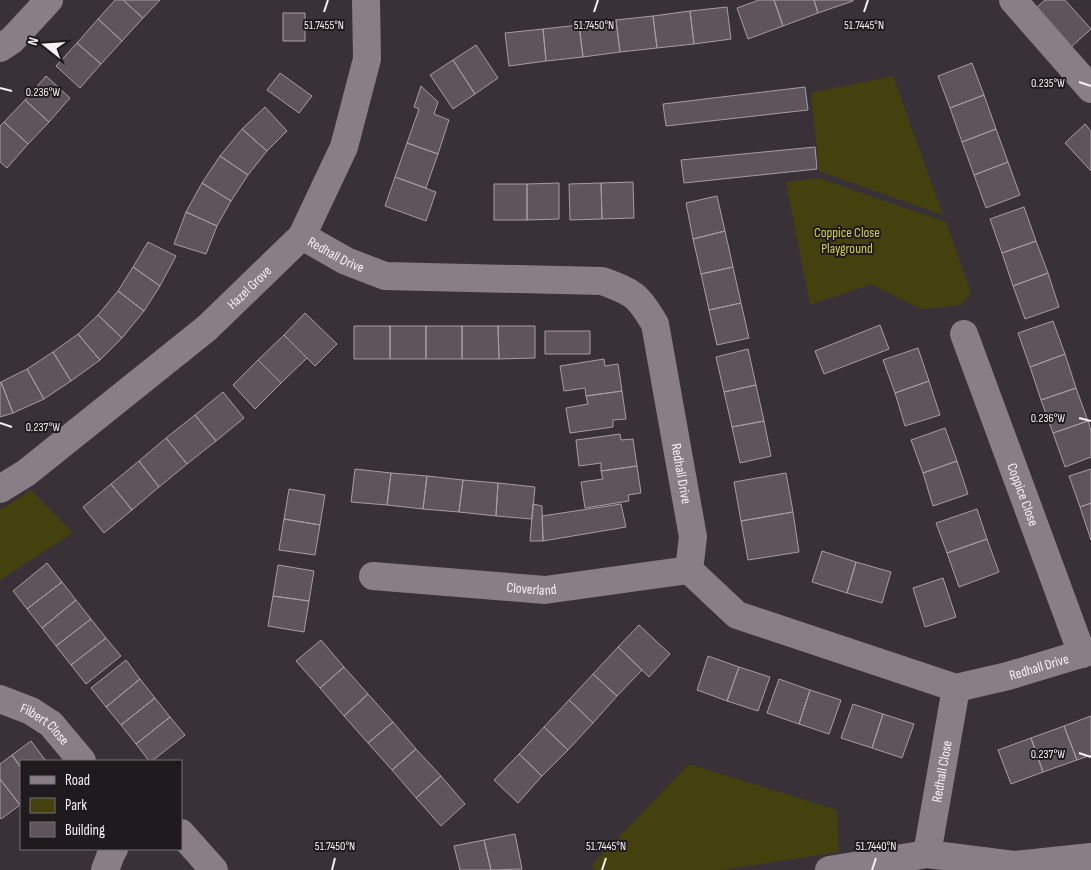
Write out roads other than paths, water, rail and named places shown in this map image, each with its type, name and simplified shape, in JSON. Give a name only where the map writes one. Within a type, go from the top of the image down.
[{"type":"street","points":[[0,48],[12,40],[50,0]]},
{"type":"street","name":"Hazel Grove","points":[[0,489],[26,473],[206,328],[302,236],[344,147],[367,59],[366,0]]},
{"type":"street","points":[[1014,0],[1091,89]]},
{"type":"street","name":"Redhall Drive","points":[[302,236],[346,261],[385,276],[602,281],[627,290],[643,304],[655,324],[693,537],[690,570]]},
{"type":"street","name":"Coppice Close","points":[[964,334],[1087,653]]},
{"type":"street","points":[[690,570],[737,615],[956,688]]},
{"type":"street","name":"Cloverland","points":[[373,576],[545,590],[690,570]]},
{"type":"street","name":"Redhall Drive","points":[[956,688],[1008,676],[1087,653]]},
{"type":"street","name":"Redhall Close","points":[[927,854],[956,688]]},
{"type":"street","name":"Filbert Close","points":[[0,699],[31,711],[51,724],[81,760]]},
{"type":"street","points":[[182,834],[214,870]]},
{"type":"street","points":[[105,870],[113,850]]},
{"type":"street","points":[[829,870],[927,854],[1014,865],[1091,857]]},
{"type":"park label","name":"Coppice Close Playground","points":[[847,240]]}]
